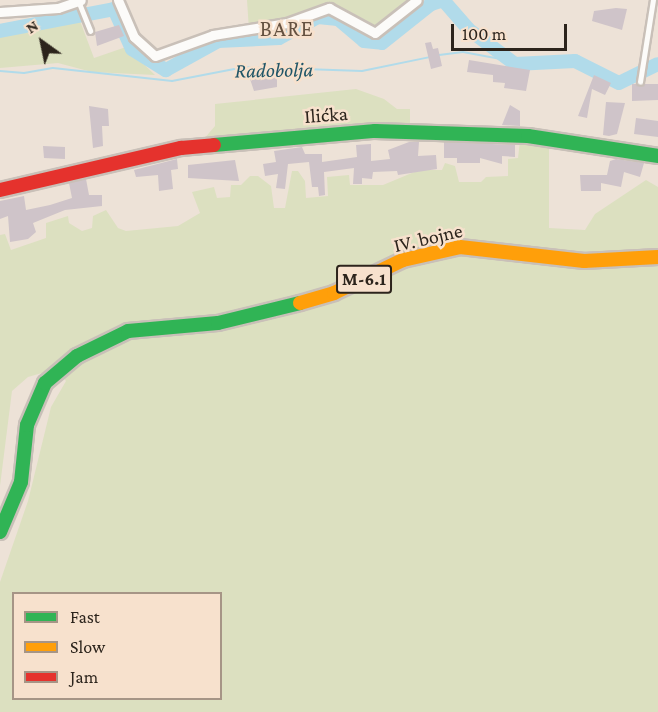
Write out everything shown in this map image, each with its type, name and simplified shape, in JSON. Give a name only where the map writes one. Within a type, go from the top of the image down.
[{"type":"main road","name":"Ilićka","points":[[0,190],[181,148],[375,131],[528,136],[658,156]]},
{"type":"main road","name":"IV. bojne","points":[[0,532],[21,482],[31,409],[45,383],[76,356],[143,328],[218,323],[314,300],[403,260],[460,248],[491,247],[584,261],[658,257]]},
{"type":"street","points":[[118,0],[134,37],[155,56],[213,35],[287,22],[329,8],[375,33],[417,0]]},
{"type":"street","points":[[0,12],[80,1]]},
{"type":"lane","points":[[640,80],[653,0]]},
{"type":"lane","points":[[80,1],[87,14],[91,31]]},
{"type":"green space","points":[[247,0],[417,0],[375,33],[329,8],[249,30]]},
{"type":"green space","points":[[80,21],[94,58],[126,47],[155,75],[92,72],[58,63],[0,68],[0,35]]},
{"type":"green space","points":[[356,89],[384,99],[397,109],[410,109],[410,125],[203,140],[215,126],[215,104]]},
{"type":"green space","points":[[520,141],[549,142],[549,228],[585,230],[595,214],[646,180],[658,187],[658,712],[0,712],[0,582],[28,501],[51,407],[66,381],[56,369],[28,377],[12,391],[0,486],[0,235],[5,234],[11,250],[46,238],[46,223],[68,216],[69,223],[82,231],[92,228],[93,216],[106,210],[118,228],[126,231],[178,226],[200,213],[192,192],[214,187],[217,198],[230,197],[231,185],[241,185],[250,176],[258,176],[271,186],[274,208],[285,208],[292,171],[298,171],[305,181],[306,198],[328,196],[327,177],[349,175],[350,185],[383,185],[419,170],[442,170],[445,163],[455,166],[459,182],[481,182],[486,177],[508,176],[508,159],[518,158]]},
{"type":"building","points":[[627,9],[622,30],[592,21],[594,11]]},
{"type":"building","points":[[119,25],[124,36],[97,46],[95,32]]},
{"type":"building","points":[[431,42],[433,49],[438,48],[442,66],[431,69],[425,43]]},
{"type":"building","points":[[469,60],[530,70],[526,91],[504,88],[505,83],[493,82],[493,75],[467,72]]},
{"type":"building","points":[[262,69],[263,76],[277,76],[277,87],[254,91],[247,70]]},
{"type":"building","points":[[594,75],[611,83],[605,95],[592,89],[587,118],[578,116]]},
{"type":"building","points":[[632,84],[658,84],[658,100],[632,101]]},
{"type":"building","points":[[606,102],[625,103],[617,134],[609,136],[603,135]]},
{"type":"building","points":[[510,105],[520,111],[520,126],[502,125]]},
{"type":"building","points":[[89,106],[108,109],[109,126],[102,126],[103,146],[93,148]]},
{"type":"building","points":[[636,118],[658,121],[658,137],[634,134]]},
{"type":"building","points":[[409,142],[419,142],[418,156],[436,155],[437,169],[398,175],[397,171],[373,172],[372,179],[362,178],[362,184],[353,184],[354,168],[324,172],[325,195],[319,196],[318,187],[312,187],[309,162],[288,164],[285,189],[276,188],[278,174],[265,176],[263,164],[276,162],[274,151],[302,147],[305,154],[322,154],[322,162],[357,157],[356,145],[371,144],[371,161],[390,159],[388,150]]},
{"type":"building","points":[[444,142],[515,145],[515,157],[502,156],[502,164],[480,158],[480,163],[457,163],[457,158],[444,158]]},
{"type":"building","points":[[43,146],[65,147],[65,159],[44,158]]},
{"type":"building","points":[[177,159],[178,169],[171,170],[173,189],[159,191],[158,175],[136,177],[134,170]]},
{"type":"building","points":[[616,159],[644,163],[640,177],[624,172],[621,187],[601,183],[601,191],[581,191],[580,175],[607,175],[610,161]]},
{"type":"building","points":[[235,160],[239,181],[188,178],[188,165]]},
{"type":"building","points":[[86,179],[89,195],[102,195],[102,206],[65,210],[33,223],[36,232],[28,239],[10,242],[8,216],[0,219],[0,201],[24,196],[26,210],[50,205],[72,198],[69,183]]},
{"type":"waterway","name":"Radobolja","points":[[0,31],[114,9],[132,49],[166,70],[218,41],[279,38],[318,17],[338,19],[364,41],[382,43],[431,4],[443,0],[468,29],[515,64],[575,61],[619,83],[658,64]]},
{"type":"waterway","name":"Radobolja","points":[[439,55],[463,52],[511,61]]},
{"type":"waterway","name":"Radobolja","points":[[0,71],[24,73],[53,68],[172,81],[245,67],[362,71],[430,57]]},
{"type":"traffic: fast","points":[[214,145],[375,131],[528,136],[658,156]]},
{"type":"traffic: fast","points":[[0,532],[21,482],[27,425],[45,383],[77,356],[128,331],[218,323],[300,303]]},
{"type":"traffic: slow","points":[[300,303],[334,293],[403,260],[460,247],[584,261],[658,257]]},
{"type":"traffic: jam","points":[[0,190],[181,148],[214,145]]},
{"type":"district","name":"BARE","points":[[287,29]]}]
